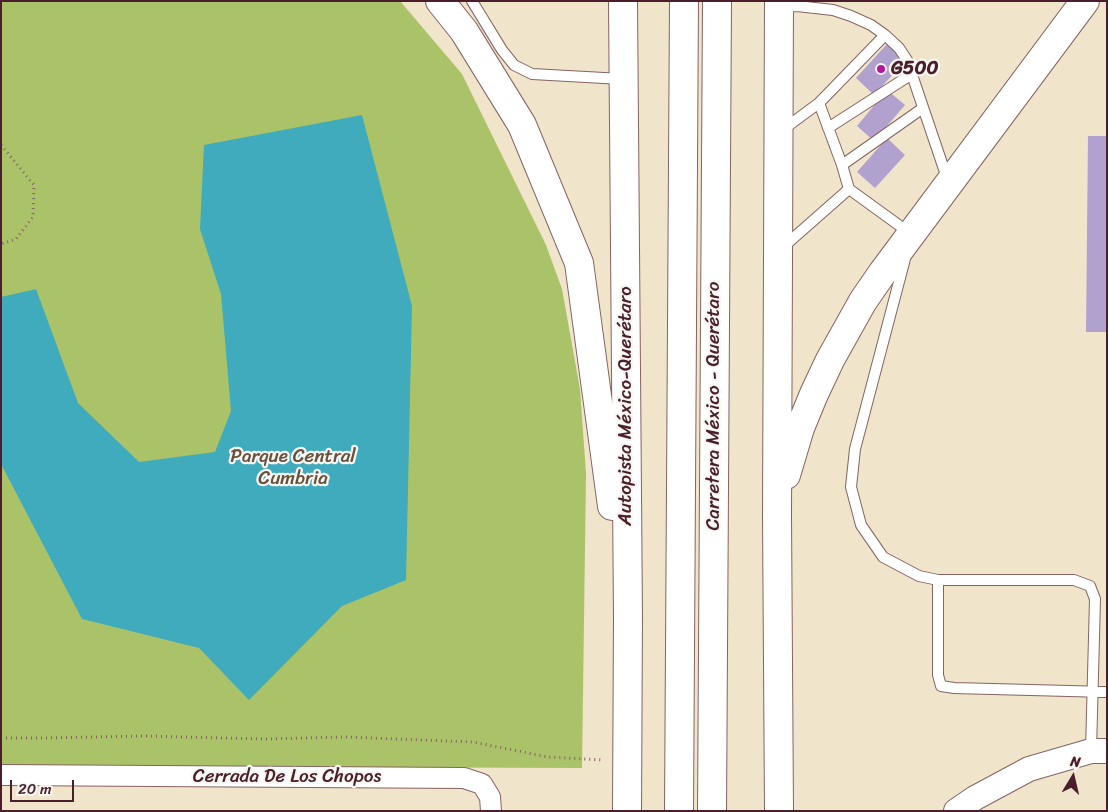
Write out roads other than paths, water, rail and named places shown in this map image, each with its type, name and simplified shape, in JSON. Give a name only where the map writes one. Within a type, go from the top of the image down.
[{"type":"main road","points":[[440,1],[464,31],[522,125],[579,263],[628,618]]},
{"type":"main road","name":"Autopista México-Querétaro","points":[[623,1],[628,618],[627,811]]},
{"type":"main road","name":"Carretera México - Querétaro","points":[[679,811],[684,1]]},
{"type":"main road","name":"Carretera México - Querétaro","points":[[712,811],[717,1]]},
{"type":"main road","points":[[777,515],[783,486],[800,428],[830,360],[863,301],[1085,1]]},
{"type":"main road","points":[[779,4],[777,515],[779,811]]},
{"type":"street","points":[[956,811],[977,804],[1029,769],[1099,751]]},
{"type":"street","name":"Cerrada De Los Chopos","points":[[1,775],[464,778],[482,784],[490,797],[490,811]]},
{"type":"lane","points":[[472,1],[514,66],[532,74],[623,79]]},
{"type":"lane","points":[[779,4],[833,10],[851,16],[871,25],[899,48],[912,74],[949,184]]},
{"type":"lane","points":[[779,132],[819,103],[885,35]]},
{"type":"lane","points":[[828,128],[912,74]]},
{"type":"lane","points":[[819,103],[849,189],[912,234],[855,449],[851,488],[861,525],[883,557],[919,576],[938,580],[1074,580],[1090,586],[1095,599],[1092,692],[1099,751]]},
{"type":"lane","points":[[842,165],[923,108]]},
{"type":"lane","points":[[779,250],[849,189]]},
{"type":"lane","points":[[938,580],[938,675],[942,686],[954,688],[1107,692]]},
{"type":"water","points":[[362,115],[412,306],[406,580],[342,606],[249,700],[199,648],[82,619],[1,464],[1,297],[36,289],[78,403],[139,462],[215,452],[231,411],[221,294],[200,229],[204,145]]},
{"type":"place","name":"G500","points":[[881,69]]},
{"type":"park label","name":"Parque Central Cumbria","points":[[293,468]]}]
